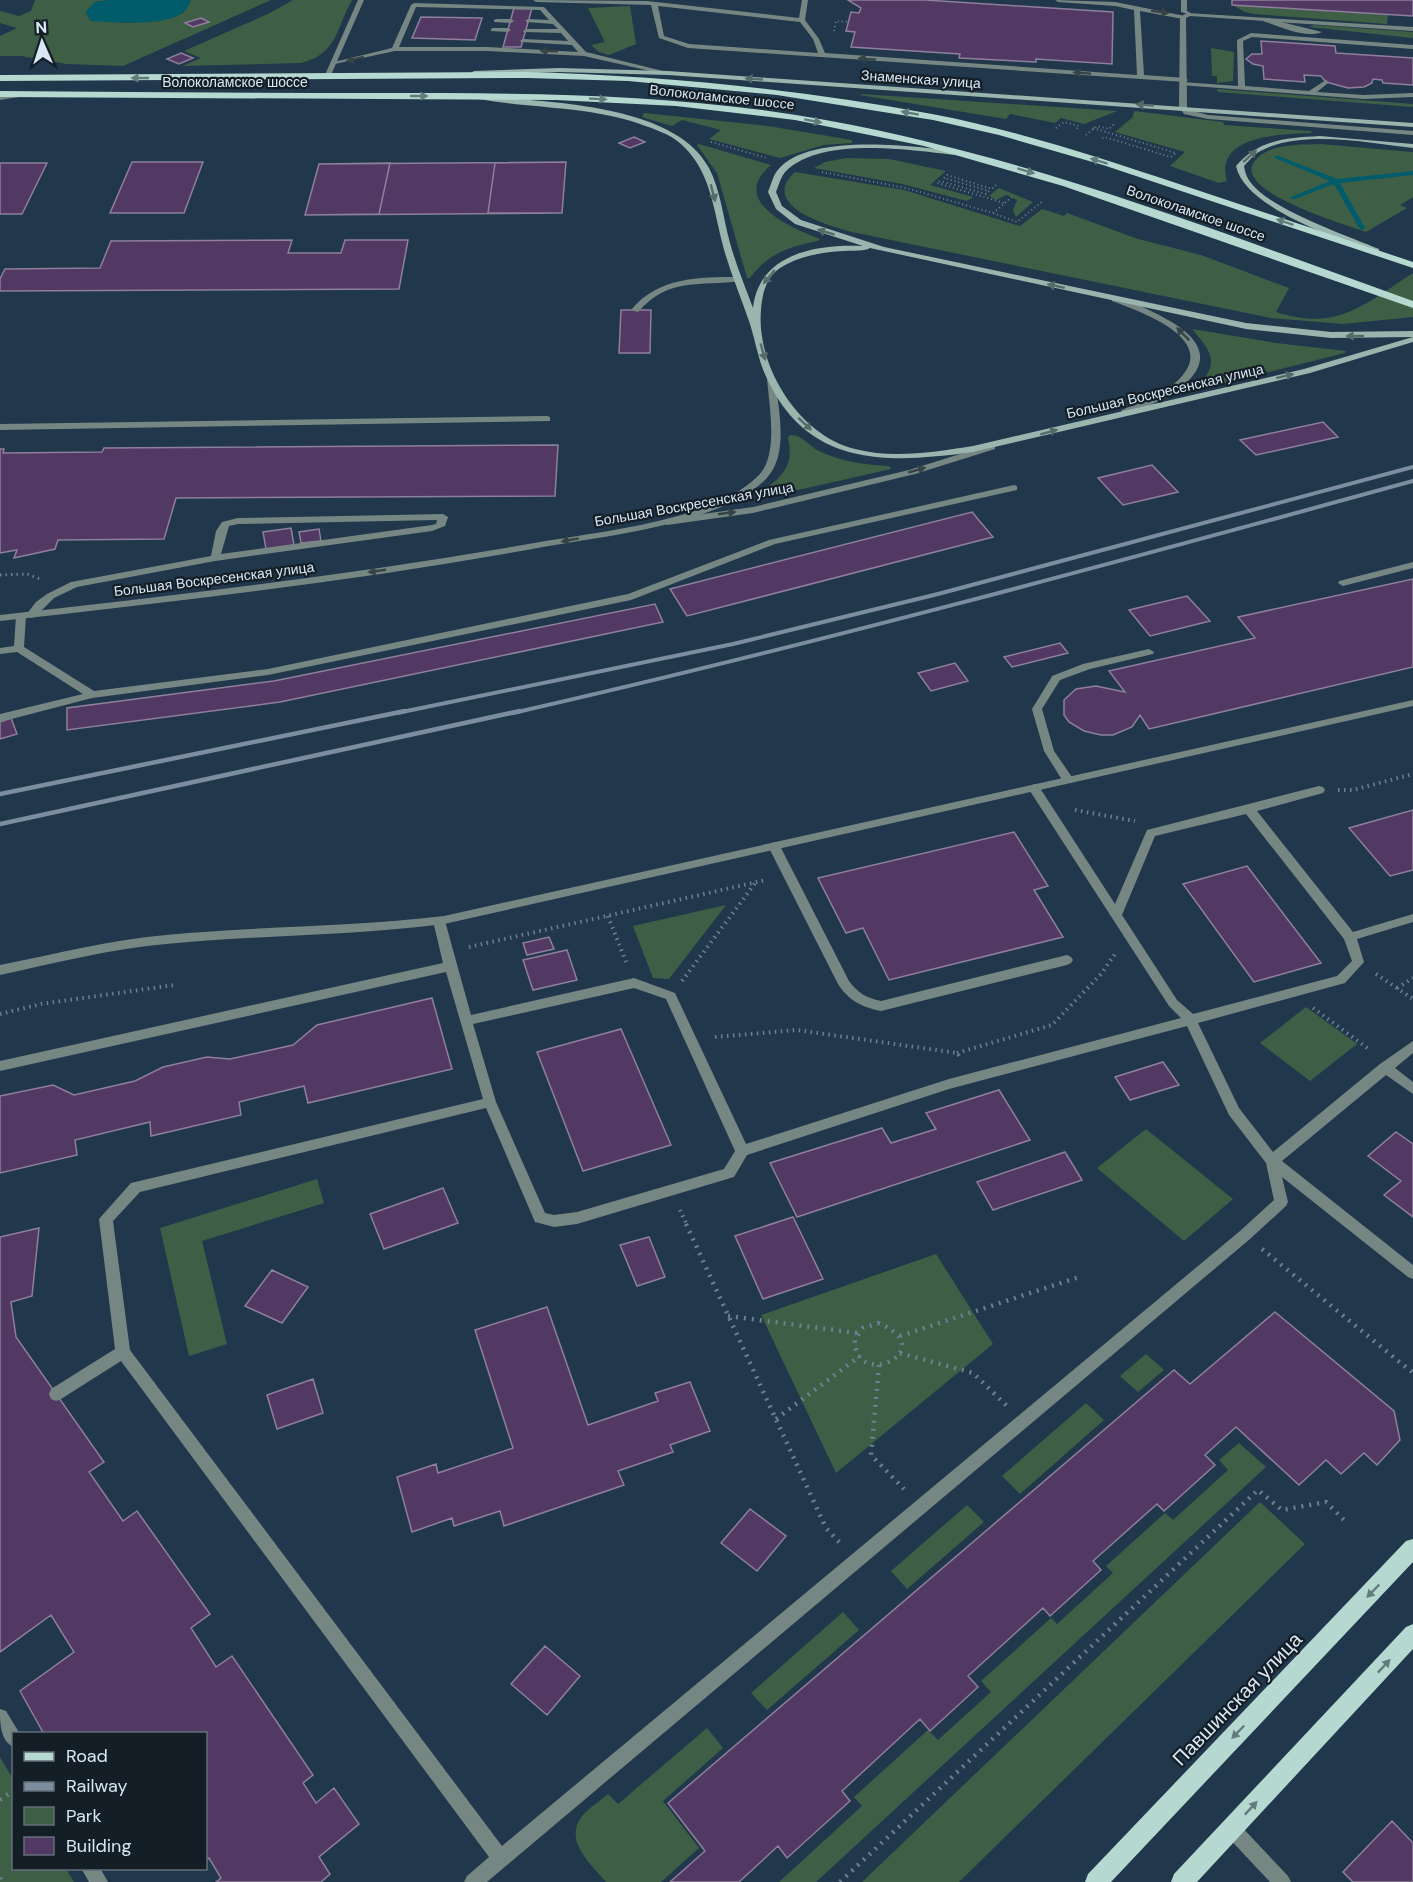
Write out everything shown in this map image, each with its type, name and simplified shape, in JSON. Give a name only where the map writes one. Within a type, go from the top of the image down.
[{"type":"main road","name":"Знаменская улица","points":[[427,74],[559,70],[668,73],[1183,107],[1413,125]]},
{"type":"main road","name":"Волоколамское шоссе","points":[[0,76],[42,78],[427,74],[628,78],[777,92],[933,117],[1001,133],[1106,163],[1413,264]]},
{"type":"main road","name":"Волоколамское шоссе","points":[[0,96],[45,94],[587,98],[727,109],[853,128],[970,155],[1163,215],[1413,305]]},
{"type":"main road","points":[[456,96],[602,112],[651,124],[681,140],[699,157],[707,174],[738,279],[756,326],[771,378],[801,422],[824,440],[865,454],[894,456],[932,454],[992,447]]},
{"type":"main road","points":[[1380,253],[1256,193],[1242,175],[1240,166],[1245,158],[1254,151],[1285,141],[1328,139],[1413,146]]},
{"type":"main road","points":[[970,155],[909,149],[846,147],[803,157],[789,164],[777,176],[772,192],[779,207],[788,215],[811,227],[882,249],[1285,332],[1331,335],[1413,334]]},
{"type":"main road","points":[[756,326],[759,292],[765,278],[787,262],[817,252],[861,247],[882,249]]},
{"type":"main road","name":"Большая Воскресенская улица","points":[[992,447],[1125,412],[1235,389],[1365,356],[1413,339]]},
{"type":"main road","name":"Павшинская улица","points":[[1096,1882],[1413,1548]]},
{"type":"main road","points":[[1182,1882],[1413,1634]]},
{"type":"street","points":[[328,75],[362,0]]},
{"type":"street","points":[[536,0],[654,4],[802,20]]},
{"type":"street","points":[[805,0],[802,20],[816,39],[824,56]]},
{"type":"street","points":[[1058,0],[1115,4],[1186,16],[1413,29]]},
{"type":"street","points":[[1184,0],[1186,16],[1183,107],[1191,114],[1413,133]]},
{"type":"street","points":[[654,4],[661,37],[688,46],[1141,77],[1242,88],[1364,97],[1413,95]]},
{"type":"street","points":[[395,49],[414,5],[542,8],[584,54]]},
{"type":"street","points":[[1137,9],[1141,77]]},
{"type":"street","points":[[499,12],[513,12]]},
{"type":"street","points":[[531,13],[547,13]]},
{"type":"street","points":[[1265,20],[1308,32],[1378,37],[1379,44]]},
{"type":"street","points":[[496,21],[511,21]]},
{"type":"street","points":[[528,21],[555,22]]},
{"type":"street","points":[[493,30],[508,30]]},
{"type":"street","points":[[526,31],[564,32]]},
{"type":"street","points":[[1242,88],[1240,39],[1251,35],[1413,47]]},
{"type":"street","points":[[490,41],[505,41]]},
{"type":"street","points":[[523,41],[574,43]]},
{"type":"street","points":[[332,64],[395,49],[420,47],[584,54],[668,73]]},
{"type":"street","points":[[1311,93],[1326,82]]},
{"type":"street","points":[[635,310],[655,291],[664,286],[692,281],[738,279]]},
{"type":"street","points":[[1113,298],[1159,315],[1180,330],[1193,345],[1196,359],[1192,373],[1178,386],[1125,412]]},
{"type":"street","points":[[648,525],[723,501],[751,486],[766,473],[773,456],[775,438],[771,378]]},
{"type":"street","points":[[0,427],[547,419]]},
{"type":"street","name":"Большая Воскресенская улица","points":[[0,618],[97,608],[456,560],[648,525],[753,510],[912,471],[992,447]]},
{"type":"street","points":[[0,718],[92,695],[268,672],[631,597],[772,543],[1014,488]]},
{"type":"street","points":[[19,648],[26,616],[54,593],[75,584],[215,558],[432,528],[440,526],[443,517],[238,521],[225,524],[220,531],[215,558]]},
{"type":"street","points":[[1343,583],[1413,565]]},
{"type":"street","points":[[0,651],[19,648],[92,695]]},
{"type":"street","points":[[1068,780],[1050,751],[1037,709],[1056,678],[1087,666],[1149,652]]},
{"type":"street","points":[[0,970],[135,943],[439,921],[1413,703]]},
{"type":"street","points":[[1034,788],[1173,1003],[1190,1019],[1234,1111],[1272,1161],[1413,1273]]},
{"type":"street","points":[[1116,915],[1151,834],[1319,790]]},
{"type":"street","points":[[439,921],[490,1102],[540,1218],[554,1221],[577,1218],[729,1173],[742,1151],[974,1078],[1341,980],[1358,962],[1350,937],[1249,809]]},
{"type":"street","points":[[774,846],[844,984],[854,996],[866,1003],[881,1006],[908,1001],[1067,960]]},
{"type":"street","points":[[1350,937],[1413,918]]},
{"type":"street","points":[[0,1066],[449,959]]},
{"type":"street","points":[[466,1022],[634,982],[671,996],[742,1151]]},
{"type":"street","points":[[1272,1161],[1413,1046]]},
{"type":"street","points":[[1388,1066],[1413,1089]]},
{"type":"street","points":[[490,1102],[136,1187],[106,1218],[123,1352],[501,1858]]},
{"type":"street","points":[[473,1882],[1245,1235],[1281,1202],[1272,1161]]},
{"type":"street","points":[[56,1394],[123,1352]]},
{"type":"street","points":[[0,1717],[12,1736]]},
{"type":"street","points":[[1232,1828],[1282,1882]]},
{"type":"path","points":[[1064,122],[1079,126],[1073,130]]},
{"type":"path","points":[[1094,129],[1176,153],[1171,157],[1104,137]]},
{"type":"path","points":[[704,140],[769,158]]},
{"type":"path","points":[[814,170],[906,188],[1017,222],[1042,202]]},
{"type":"path","points":[[995,186],[992,189],[947,175],[944,178],[989,191],[986,194],[940,181],[937,183],[1004,203]]},
{"type":"path","points":[[993,213],[1012,197]]},
{"type":"path","points":[[0,575],[27,574],[44,580]]},
{"type":"path","points":[[1319,790],[1353,790],[1413,774]]},
{"type":"path","points":[[1044,804],[1144,823],[1151,834]]},
{"type":"path","points":[[449,959],[608,916],[788,874]]},
{"type":"path","points":[[671,996],[756,882]]},
{"type":"path","points":[[608,916],[634,982]]},
{"type":"path","points":[[690,1039],[797,1030],[957,1053],[1052,1024],[1101,974],[1128,934]]},
{"type":"path","points":[[1358,962],[1413,999]]},
{"type":"path","points":[[1397,988],[1413,978]]},
{"type":"path","points":[[0,1014],[41,1004],[174,985]]},
{"type":"path","points":[[1300,990],[1312,1008],[1388,1066]]},
{"type":"path","points":[[957,1053],[974,1078]]},
{"type":"path","points":[[670,1191],[826,1528],[856,1561]]},
{"type":"path","points":[[1245,1235],[1413,1373]]},
{"type":"path","points":[[900,1336],[1079,1277]]},
{"type":"path","points":[[728,1316],[857,1334]]},
{"type":"path","points":[[868,1324],[889,1325],[900,1336],[902,1340],[900,1353],[898,1358],[889,1364],[868,1363],[855,1347],[859,1329],[868,1324]]},
{"type":"path","points":[[900,1353],[973,1373],[1023,1421]]},
{"type":"path","points":[[776,1419],[860,1356]]},
{"type":"path","points":[[879,1365],[871,1455],[921,1506]]},
{"type":"path","points":[[840,1882],[1258,1490],[1282,1510],[1326,1502],[1345,1521]]},
{"type":"path","points":[[0,1878],[3,1882]]},
{"type":"green space","points":[[35,0],[108,0],[95,2],[122,23],[160,21],[183,13],[191,0],[271,0],[123,66],[66,64],[21,56],[0,56],[0,36],[17,28],[0,23],[0,11],[19,16],[31,11]]},
{"type":"green space","points":[[293,0],[352,0],[334,39],[322,53],[313,59],[301,63],[182,66],[201,58],[184,51],[270,13]]},
{"type":"green space","points":[[1232,5],[1388,15],[1387,24],[1254,14]]},
{"type":"green space","points":[[630,6],[636,44],[609,55],[599,52],[591,45],[605,42],[588,8]]},
{"type":"green space","points":[[1314,25],[1413,32],[1413,38],[1309,27]]},
{"type":"green space","points":[[1211,48],[1234,52],[1233,81],[1217,83],[1217,76],[1212,76]]},
{"type":"green space","points":[[1217,89],[1413,104],[1413,107],[1218,92]]},
{"type":"green space","points":[[861,94],[1117,111],[1084,124],[1061,118],[1055,123],[1010,114],[1006,119]]},
{"type":"green space","points":[[1134,111],[1223,122],[1224,125],[1311,131],[1312,133],[1268,136],[1240,146],[1230,154],[1225,166],[1227,181],[1219,183],[1170,166],[1185,152],[1115,132],[1133,117]]},
{"type":"green space","points":[[644,113],[768,126],[852,140],[852,143],[824,145],[780,158],[709,139],[721,130],[682,120],[672,126],[642,117]]},
{"type":"green space","points":[[1320,144],[1413,152],[1413,197],[1400,205],[1407,208],[1366,232],[1295,206],[1260,185],[1252,173],[1254,162],[1267,151],[1284,146]]},
{"type":"green space","points":[[697,145],[771,165],[760,178],[756,190],[760,201],[780,220],[820,239],[780,252],[764,263],[750,278],[747,278],[717,173]]},
{"type":"green space","points":[[847,158],[889,159],[946,171],[930,185],[973,197],[967,201],[902,184],[814,168],[825,162]]},
{"type":"green space","points":[[795,172],[904,190],[1020,226],[1042,209],[1064,216],[1067,213],[1138,239],[1201,255],[1289,288],[1276,312],[1297,317],[1316,319],[1349,312],[1413,273],[1413,317],[1343,324],[1271,318],[852,232],[814,219],[791,204],[785,195],[786,184]]},
{"type":"green space","points":[[999,188],[1033,202],[1016,217],[1013,211],[1017,200],[1006,195],[996,200],[989,196]]},
{"type":"green space","points":[[1192,329],[1276,343],[1346,351],[1201,389],[1198,386],[1209,370],[1210,356],[1204,343]]},
{"type":"green space","points":[[798,436],[819,451],[835,457],[889,466],[891,469],[754,500],[786,468],[789,460],[788,437]]},
{"type":"green space","points":[[726,905],[669,979],[653,978],[633,926]]},
{"type":"green space","points":[[1306,1007],[1357,1044],[1310,1081],[1260,1043]]},
{"type":"green space","points":[[1146,1129],[1233,1199],[1184,1241],[1097,1168]]},
{"type":"green space","points":[[317,1179],[324,1203],[202,1241],[227,1344],[189,1356],[160,1228]]},
{"type":"green space","points":[[936,1254],[993,1344],[836,1473],[761,1315]]},
{"type":"green space","points":[[1146,1354],[1164,1370],[1138,1392],[1120,1376]]},
{"type":"green space","points":[[1086,1403],[1104,1420],[1020,1494],[1002,1476]]},
{"type":"green space","points":[[1239,1443],[1266,1467],[816,1882],[779,1882],[862,1806],[854,1797],[928,1730],[938,1740],[991,1692],[981,1681],[1051,1618],[1057,1624],[1113,1573],[1106,1566],[1165,1513],[1173,1520],[1228,1470],[1219,1460]]},
{"type":"green space","points":[[1260,1502],[1305,1544],[959,1882],[862,1882]]},
{"type":"green space","points":[[967,1505],[984,1522],[907,1589],[891,1571]]},
{"type":"green space","points":[[843,1612],[859,1630],[767,1710],[751,1693]]},
{"type":"green space","points":[[707,1728],[723,1748],[663,1801],[699,1848],[661,1882],[606,1882],[581,1852],[577,1843],[577,1825],[582,1816],[608,1794],[618,1804]]},
{"type":"green space","points":[[0,1757],[12,1777],[12,1870],[67,1870],[74,1882],[0,1882]]},
{"type":"shaded area","points":[[191,0],[183,12],[165,20],[125,23],[91,21],[85,12],[95,2]]},
{"type":"building","points":[[848,0],[925,0],[1113,12],[1112,64],[1036,59],[1036,62],[959,58],[960,54],[851,47],[855,32],[846,31],[851,12],[859,13],[861,8]]},
{"type":"building","points":[[1232,0],[1413,0],[1413,16],[1232,5]]},
{"type":"building","points":[[514,8],[532,8],[521,47],[503,47]]},
{"type":"building","points":[[421,17],[482,18],[475,40],[412,38]]},
{"type":"building","points":[[201,18],[209,22],[193,27],[185,23]]},
{"type":"building","points":[[1261,41],[1335,46],[1336,53],[1413,58],[1413,85],[1383,83],[1382,80],[1373,79],[1372,83],[1364,87],[1348,88],[1326,82],[1321,76],[1304,75],[1305,82],[1264,79],[1263,66],[1253,64],[1246,59],[1252,54],[1262,54]]},
{"type":"building","points":[[181,53],[193,58],[179,64],[167,59]]},
{"type":"building","points":[[634,137],[645,142],[630,148],[619,143]]},
{"type":"building","points":[[132,162],[203,162],[184,213],[110,213]]},
{"type":"building","points":[[566,162],[562,213],[488,213],[495,163]]},
{"type":"building","points":[[566,162],[562,213],[305,215],[319,164]]},
{"type":"building","points":[[0,163],[47,163],[22,214],[0,214]]},
{"type":"building","points":[[390,163],[379,214],[305,215],[319,164]]},
{"type":"building","points":[[292,240],[288,253],[341,253],[345,240],[408,240],[399,289],[0,291],[0,279],[5,269],[100,268],[111,241]]},
{"type":"building","points":[[621,310],[651,310],[650,353],[619,353]]},
{"type":"building","points":[[1323,422],[1338,437],[1256,455],[1240,440]]},
{"type":"building","points":[[558,445],[555,496],[176,498],[164,539],[58,540],[55,549],[14,558],[17,550],[0,553],[0,449],[4,449],[3,453],[102,452],[104,448]]},
{"type":"building","points":[[1152,465],[1178,492],[1123,505],[1098,478]]},
{"type":"building","points":[[972,512],[993,537],[687,616],[670,589]]},
{"type":"building","points":[[291,528],[294,545],[266,549],[263,532]]},
{"type":"building","points":[[319,529],[321,541],[301,543],[299,532]]},
{"type":"building","points":[[1413,579],[1413,667],[1149,729],[1140,715],[1132,727],[1113,735],[1084,731],[1069,722],[1064,715],[1064,700],[1076,689],[1096,686],[1125,692],[1109,671],[1255,638],[1238,617]]},
{"type":"building","points":[[1187,596],[1210,621],[1150,636],[1129,610]]},
{"type":"building","points":[[655,604],[663,622],[280,702],[67,730],[67,708],[274,681]]},
{"type":"building","points":[[1060,643],[1068,653],[1012,667],[1004,657]]},
{"type":"building","points":[[955,663],[968,681],[931,691],[918,673]]},
{"type":"building","points":[[11,718],[17,734],[0,739],[0,722]]},
{"type":"building","points":[[1413,810],[1413,870],[1390,876],[1349,828]]},
{"type":"building","points":[[1014,832],[1048,886],[1034,890],[1063,937],[889,980],[863,928],[846,933],[818,878]]},
{"type":"building","points":[[1247,866],[1321,963],[1254,982],[1183,884]]},
{"type":"building","points":[[549,937],[554,949],[527,955],[523,943]]},
{"type":"building","points":[[567,950],[577,980],[533,990],[523,960]]},
{"type":"building","points":[[432,998],[452,1069],[308,1103],[304,1086],[239,1102],[241,1115],[151,1136],[150,1122],[75,1140],[77,1155],[0,1173],[0,1096],[53,1085],[74,1095],[135,1081],[163,1067],[207,1057],[230,1059],[293,1045],[317,1025]]},
{"type":"building","points":[[621,1029],[671,1145],[583,1171],[537,1052]]},
{"type":"building","points":[[1163,1062],[1179,1085],[1130,1100],[1115,1077]]},
{"type":"building","points":[[999,1090],[1030,1140],[797,1217],[770,1163],[882,1128],[891,1143],[936,1129],[926,1113]]},
{"type":"building","points":[[1396,1132],[1413,1144],[1413,1217],[1384,1195],[1401,1181],[1368,1156]]},
{"type":"building","points":[[1065,1152],[1082,1180],[993,1210],[977,1182]]},
{"type":"building","points":[[443,1188],[458,1223],[384,1249],[370,1214]]},
{"type":"building","points":[[793,1217],[823,1279],[763,1299],[735,1236]]},
{"type":"building","points":[[39,1228],[32,1296],[11,1302],[16,1337],[104,1462],[89,1472],[123,1521],[137,1511],[210,1614],[191,1628],[216,1667],[232,1656],[313,1775],[303,1783],[316,1803],[334,1788],[359,1824],[319,1857],[330,1874],[321,1882],[216,1882],[221,1878],[209,1858],[207,1859],[207,1732],[43,1732],[20,1691],[74,1652],[51,1615],[0,1652],[0,1237]]},
{"type":"building","points":[[649,1237],[665,1277],[637,1286],[620,1245]]},
{"type":"building","points":[[272,1270],[308,1287],[282,1323],[245,1306]]},
{"type":"building","points":[[547,1307],[588,1425],[658,1401],[655,1393],[690,1382],[710,1431],[670,1445],[673,1452],[618,1471],[624,1485],[504,1526],[500,1511],[454,1526],[452,1518],[412,1532],[397,1477],[436,1464],[438,1473],[513,1448],[475,1330]]},
{"type":"building","points":[[1275,1312],[1394,1411],[1400,1440],[1377,1465],[1364,1453],[1341,1474],[1326,1460],[1299,1485],[1236,1427],[1205,1455],[1215,1465],[1164,1511],[1157,1504],[1093,1561],[1101,1570],[1050,1616],[1043,1608],[968,1676],[978,1687],[930,1731],[920,1719],[842,1791],[850,1801],[787,1858],[778,1846],[739,1882],[670,1882],[705,1851],[668,1803],[1174,1370],[1190,1384]]},
{"type":"building","points":[[313,1379],[323,1413],[277,1429],[267,1395]]},
{"type":"building","points":[[750,1509],[786,1536],[757,1571],[721,1543]]},
{"type":"building","points":[[545,1646],[580,1676],[547,1715],[511,1684]]},
{"type":"building","points":[[1392,1821],[1413,1843],[1413,1882],[1353,1882],[1343,1872]]},
{"type":"waterway","points":[[1277,157],[1336,181]]},
{"type":"waterway","points":[[1336,181],[1413,173]]},
{"type":"waterway","points":[[1293,198],[1336,181]]},
{"type":"waterway","points":[[1336,181],[1362,228]]},
{"type":"railway","points":[[397,713],[733,644],[938,594],[1413,467]]},
{"type":"railway","points":[[513,713],[852,631],[1413,481]]},
{"type":"railway","points":[[0,794],[405,711]]},
{"type":"railway","points":[[0,824],[520,711]]}]
